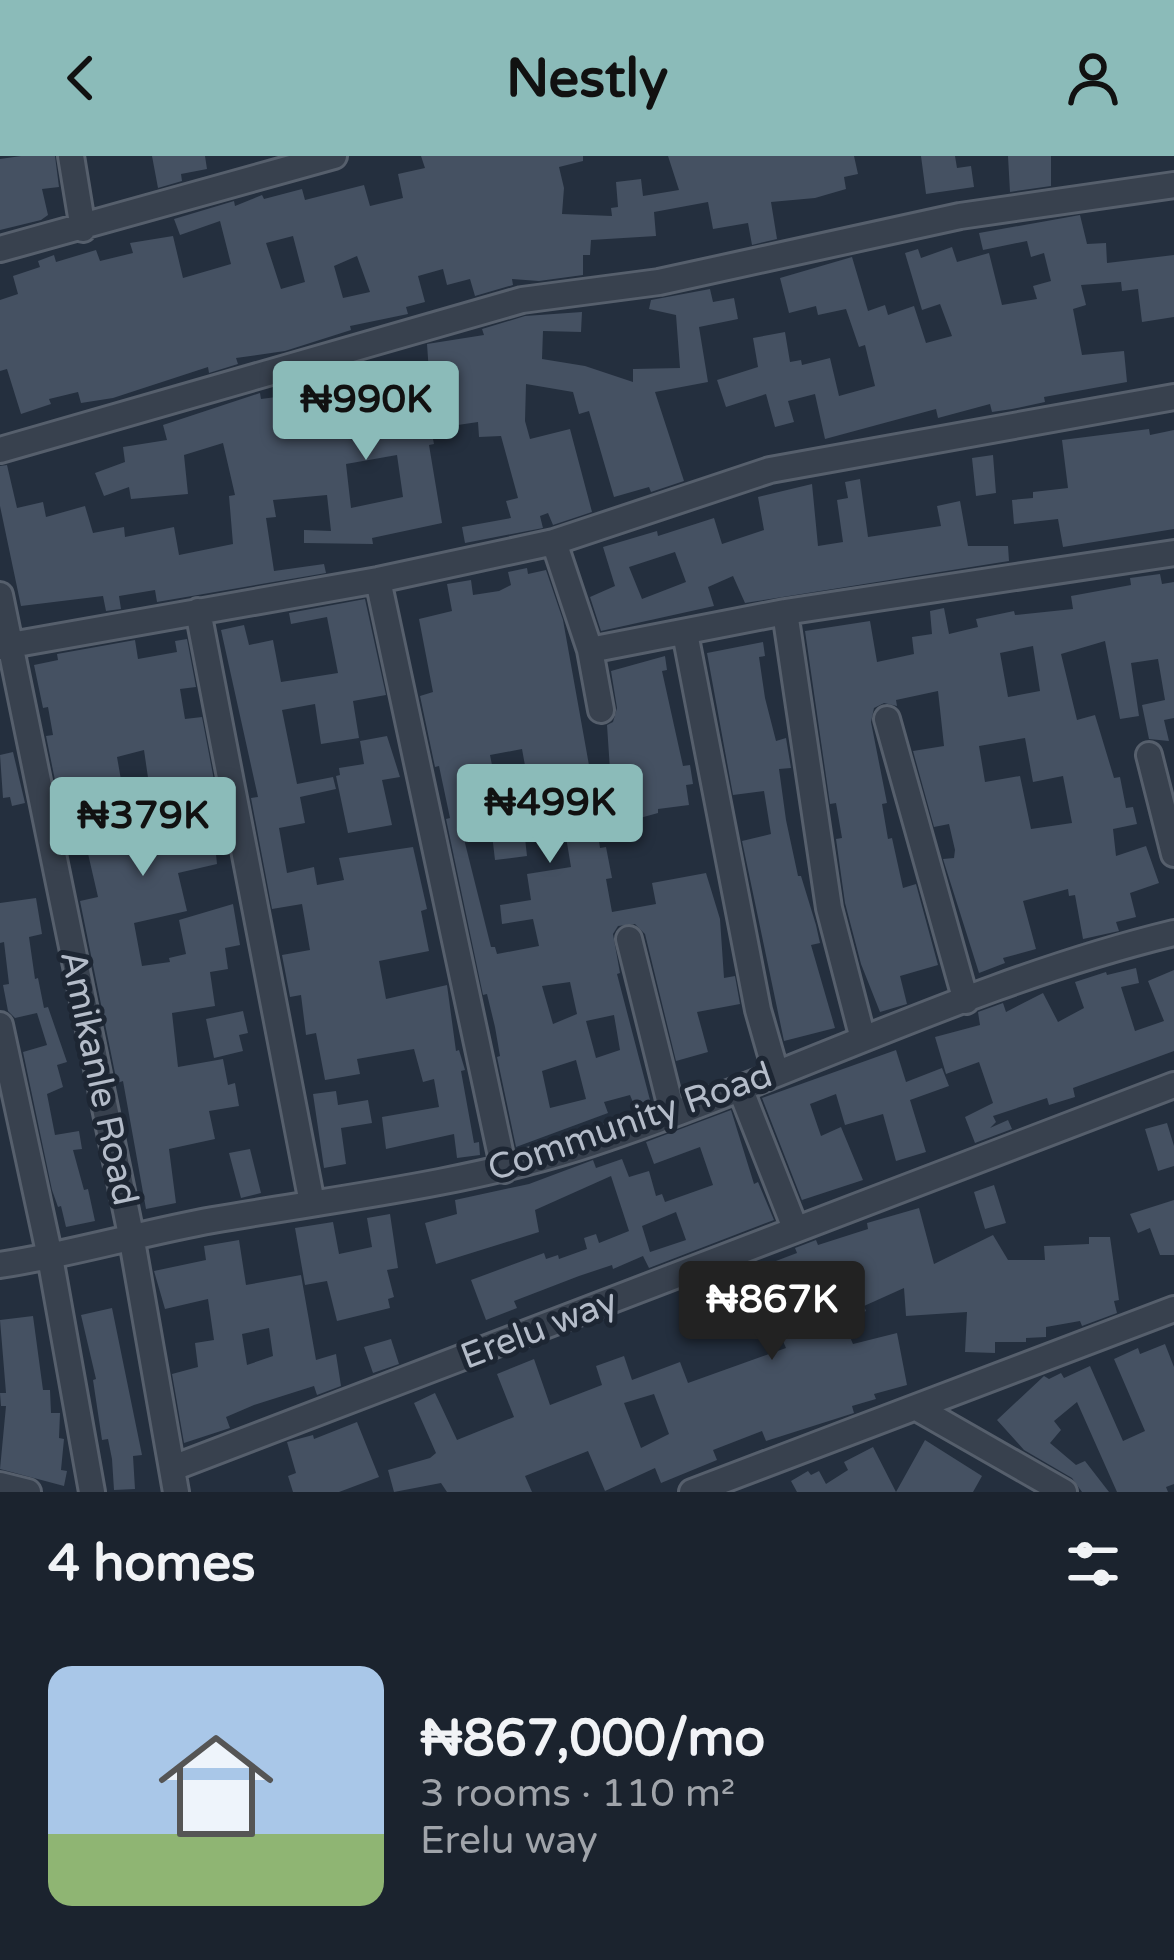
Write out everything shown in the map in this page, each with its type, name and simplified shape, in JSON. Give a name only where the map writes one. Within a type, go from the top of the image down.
[{"type":"street","points":[[71,156],[83,229]]},
{"type":"street","points":[[0,249],[83,229],[292,162],[334,156]]},
{"type":"street","points":[[0,450],[522,300],[658,282],[960,216],[1174,185]]},
{"type":"street","points":[[5,645],[378,580],[554,542],[770,470],[1174,397]]},
{"type":"street","points":[[554,542],[590,650],[601,710]]},
{"type":"street","points":[[590,650],[785,612],[1174,553]]},
{"type":"street","points":[[378,580],[504,1170]]},
{"type":"street","name":"Amikanle Road","points":[[0,595],[5,645],[130,1234],[174,1480]]},
{"type":"street","points":[[198,611],[312,1203]]},
{"type":"street","points":[[785,612],[829,908],[863,1039]]},
{"type":"street","points":[[685,633],[758,1010],[776,1073]]},
{"type":"street","points":[[887,719],[966,1001]]},
{"type":"street","points":[[1149,755],[1174,854]]},
{"type":"street","name":"Community Road","points":[[0,1265],[50,1257],[130,1234],[504,1170],[740,1088],[1049,968],[1174,933]]},
{"type":"street","points":[[629,939],[672,1112]]},
{"type":"street","points":[[0,1025],[50,1257],[92,1492]]},
{"type":"street","name":"Erelu way","points":[[174,1480],[796,1228],[1174,1084]]},
{"type":"street","points":[[740,1088],[796,1228]]},
{"type":"street","points":[[692,1492],[1174,1310]]},
{"type":"street","points":[[916,1408],[1064,1492]]},
{"type":"street","points":[[0,1485],[28,1492]]},
{"type":"building","points":[[55,156],[59,187],[42,189],[48,215],[0,230],[0,159]]},
{"type":"building","points":[[152,156],[205,156],[207,169],[181,174],[182,181],[158,188]]},
{"type":"building","points":[[421,156],[583,156],[583,161],[559,167],[564,188],[562,214],[612,216],[611,208],[618,207],[616,182],[641,179],[643,196],[679,190],[668,156],[854,156],[858,174],[844,177],[846,189],[771,202],[777,239],[752,245],[748,223],[713,229],[708,202],[654,212],[656,236],[591,240],[590,255],[583,255],[583,275],[512,279],[513,285],[475,296],[470,279],[447,285],[443,269],[418,276],[425,302],[406,307],[408,314],[350,326],[351,330],[285,351],[236,358],[238,364],[209,373],[208,367],[113,398],[81,403],[78,392],[49,399],[51,404],[21,414],[7,369],[0,371],[0,300],[18,294],[13,276],[40,267],[38,261],[54,255],[56,262],[96,250],[100,261],[133,253],[130,243],[173,236],[183,278],[231,264],[220,221],[180,235],[174,219],[234,201],[235,206],[262,195],[264,199],[302,189],[305,200],[364,185],[370,206],[403,198],[398,174],[425,168]],"holes":[[[293,236],[305,282],[281,289],[266,243]],[[357,256],[370,292],[343,298],[334,266]]]},
{"type":"building","points":[[921,156],[955,156],[957,168],[971,166],[974,187],[926,194]]},
{"type":"building","points":[[1008,156],[1051,156],[1051,186],[1010,192]]},
{"type":"building","points":[[1080,215],[1087,244],[1106,243],[1107,263],[1174,255],[1174,317],[1142,322],[1138,289],[1122,291],[1121,282],[1081,285],[1086,305],[1073,309],[1082,355],[1124,351],[1127,382],[992,412],[990,404],[938,418],[936,409],[825,439],[815,394],[788,401],[794,422],[775,427],[766,394],[726,407],[717,380],[758,367],[753,338],[785,332],[790,362],[801,360],[802,365],[830,358],[839,396],[875,386],[865,345],[859,347],[846,309],[818,315],[816,306],[789,313],[780,278],[852,257],[868,311],[885,305],[888,315],[914,306],[926,343],[952,336],[940,304],[922,310],[905,253],[918,249],[921,258],[952,247],[957,262],[989,253],[1002,305],[1037,299],[1033,286],[1051,281],[1044,253],[1031,257],[1027,241],[983,250],[979,233]]},
{"type":"building","points":[[710,289],[713,302],[734,298],[738,319],[699,327],[708,382],[655,392],[684,481],[614,497],[589,411],[579,414],[573,392],[526,384],[525,421],[530,439],[570,429],[592,512],[553,525],[548,513],[540,516],[543,528],[465,543],[462,527],[511,518],[506,501],[518,498],[501,436],[479,437],[478,422],[431,429],[434,444],[429,445],[442,523],[372,538],[373,544],[304,543],[304,530],[331,531],[327,495],[273,500],[276,517],[266,518],[274,571],[324,564],[326,573],[157,602],[155,590],[119,596],[121,609],[106,611],[103,596],[21,606],[0,506],[0,466],[7,465],[17,508],[43,502],[46,517],[85,506],[93,533],[124,527],[125,537],[174,527],[179,555],[233,544],[229,496],[235,495],[223,443],[184,455],[188,494],[131,499],[129,487],[104,496],[95,473],[125,462],[123,447],[167,440],[163,425],[260,393],[261,399],[307,393],[311,425],[341,420],[334,387],[360,382],[359,374],[377,371],[382,411],[431,401],[427,344],[484,335],[482,329],[525,316],[582,312],[581,332],[543,331],[542,359],[585,366],[633,382],[633,369],[680,368],[676,315],[649,309],[651,300]],"holes":[[[397,455],[403,497],[351,508],[346,464]]]},
{"type":"building","points":[[1149,429],[1150,435],[1174,430],[1174,529],[1063,547],[1058,519],[1014,524],[1012,500],[1068,488],[1062,440]]},
{"type":"building","points":[[993,455],[996,493],[976,496],[972,458]]},
{"type":"building","points":[[860,479],[868,537],[941,526],[937,506],[960,501],[968,546],[1008,546],[1009,561],[745,603],[733,576],[708,587],[714,606],[601,631],[590,597],[615,586],[603,547],[714,518],[722,544],[764,530],[758,497],[812,484],[818,546],[843,542],[837,500],[848,498],[845,482]],"holes":[[[675,552],[686,582],[642,599],[629,567]]]},
{"type":"building","points":[[546,570],[563,620],[600,848],[606,847],[612,878],[606,879],[612,912],[656,904],[652,883],[706,873],[720,919],[724,978],[735,976],[740,1004],[697,1012],[708,1052],[676,1061],[645,934],[635,924],[618,926],[613,934],[617,974],[650,1100],[634,1105],[630,1095],[604,1102],[608,1113],[516,1147],[495,1027],[487,994],[483,995],[446,819],[450,818],[420,696],[433,692],[419,619],[452,611],[447,584],[471,580],[473,595],[499,591],[511,585],[508,572]],"holes":[[[522,749],[530,793],[499,801],[490,755]],[[555,814],[557,826],[564,825],[571,867],[527,874],[531,900],[500,905],[502,924],[533,919],[539,946],[497,954],[491,947],[462,831],[491,826],[495,860],[527,856],[523,820]],[[570,982],[577,1014],[553,1024],[542,986]],[[614,1015],[620,1050],[596,1058],[586,1021]],[[576,1060],[586,1099],[550,1108],[542,1071]]]},
{"type":"building","points":[[1160,574],[1162,584],[1174,582],[1174,718],[1164,720],[1169,741],[1149,739],[1142,705],[1165,700],[1158,659],[1131,663],[1139,716],[1120,719],[1105,641],[1061,654],[1077,720],[1095,715],[1114,778],[1120,777],[1126,808],[1133,807],[1137,824],[1113,829],[1116,856],[1146,846],[1159,883],[1130,893],[1136,917],[1116,922],[1119,931],[1083,939],[1075,895],[1069,896],[1068,889],[1023,901],[1036,949],[1003,958],[1005,963],[979,973],[943,859],[954,858],[949,824],[934,827],[913,751],[944,746],[938,691],[896,700],[897,706],[884,703],[874,708],[871,722],[887,803],[882,804],[888,839],[892,838],[903,888],[916,884],[938,965],[900,976],[907,1004],[880,1012],[845,903],[836,839],[842,838],[836,803],[830,804],[805,631],[870,621],[877,662],[914,654],[912,637],[932,634],[930,611],[944,608],[949,634],[978,627],[976,619],[1014,611],[1015,615],[1073,609],[1071,596],[1131,585],[1130,578]],"holes":[[[1033,646],[1040,691],[1008,697],[1000,653]],[[1025,738],[1033,782],[1063,776],[1072,823],[1031,829],[1020,776],[985,782],[979,746]]]},
{"type":"building","points":[[365,599],[386,695],[353,701],[359,738],[321,744],[315,704],[282,710],[297,784],[333,777],[336,789],[300,797],[305,823],[279,828],[287,873],[314,867],[317,885],[344,880],[339,858],[413,847],[427,909],[421,911],[429,951],[379,961],[386,999],[447,985],[456,1051],[465,1070],[461,1071],[480,1155],[457,1158],[454,1134],[386,1149],[382,1117],[439,1107],[434,1079],[423,1082],[414,1049],[357,1059],[360,1074],[325,1080],[316,1033],[306,1035],[301,995],[290,997],[282,955],[310,950],[302,904],[272,909],[251,798],[258,797],[221,630],[244,625],[249,645],[273,640],[281,682],[338,673],[327,617],[291,624],[289,613]]},
{"type":"building","points":[[187,639],[196,687],[180,689],[185,719],[202,717],[214,780],[190,784],[202,817],[212,815],[217,864],[178,873],[187,911],[134,923],[142,966],[170,962],[169,958],[186,954],[179,920],[233,904],[240,945],[225,948],[228,969],[210,972],[215,1006],[172,1013],[178,1067],[223,1059],[228,1085],[235,1083],[239,1106],[209,1111],[215,1139],[169,1149],[176,1203],[146,1209],[123,1081],[117,1083],[80,901],[98,897],[80,819],[76,820],[68,792],[58,795],[46,736],[53,735],[48,707],[43,708],[34,665],[58,660],[57,654],[135,640],[138,659],[177,652],[175,641]],"holes":[[[144,750],[153,812],[103,822],[96,796],[123,791],[117,757]]]},
{"type":"building","points":[[763,642],[765,656],[759,657],[765,698],[776,741],[786,738],[791,768],[779,769],[786,820],[798,876],[816,925],[820,943],[811,945],[835,1028],[784,1041],[742,841],[771,834],[764,791],[733,795],[707,653]]},
{"type":"building","points":[[665,656],[667,670],[662,671],[683,766],[690,765],[689,805],[658,809],[658,813],[629,821],[628,817],[615,819],[613,797],[633,794],[626,768],[610,770],[607,725],[613,722],[617,708],[611,671]]},
{"type":"building","points":[[387,736],[400,777],[382,780],[392,825],[348,833],[336,776],[339,768],[364,764],[360,741]]},
{"type":"building","points":[[13,752],[25,803],[12,806],[10,797],[3,798],[0,755]]},
{"type":"building","points":[[36,898],[42,934],[29,937],[35,979],[67,1062],[57,1065],[63,1087],[47,1094],[55,1135],[79,1131],[82,1149],[73,1150],[95,1221],[66,1227],[52,1190],[23,1052],[47,1045],[37,1013],[15,1018],[8,1011],[3,985],[9,984],[4,942],[0,943],[0,903]]},
{"type":"building","points":[[1136,968],[1139,983],[1121,987],[1135,1031],[1164,1021],[1148,981],[1174,970],[1174,1051],[1073,1088],[1075,1097],[1049,1105],[1047,1098],[993,1116],[996,1122],[990,1128],[1008,1120],[1012,1129],[975,1143],[965,1117],[993,1103],[979,1062],[946,1074],[935,1037],[980,1025],[978,1012],[1003,1003],[1006,1012],[1043,993],[1058,1022],[1084,1008],[1075,982]]},
{"type":"building","points":[[243,1011],[248,1033],[239,1035],[243,1051],[214,1058],[206,1019]]},
{"type":"building","points":[[896,1050],[906,1082],[942,1068],[949,1086],[910,1100],[926,1152],[896,1161],[883,1114],[845,1125],[836,1094],[810,1104],[821,1136],[841,1127],[863,1180],[802,1200],[805,1208],[762,1098]]},
{"type":"building","points":[[336,1091],[338,1105],[368,1100],[372,1123],[341,1128],[346,1164],[324,1168],[313,1094]]},
{"type":"building","points":[[731,1110],[754,1184],[758,1182],[774,1220],[649,1268],[643,1256],[579,1276],[514,1301],[517,1308],[486,1320],[471,1280],[544,1253],[546,1259],[558,1255],[559,1259],[587,1249],[584,1238],[596,1234],[599,1243],[629,1231],[611,1176],[535,1210],[539,1232],[436,1264],[425,1223],[457,1214],[455,1200],[529,1184],[593,1160],[596,1168],[622,1159],[629,1177],[649,1171],[656,1196],[662,1194],[665,1202],[713,1185],[700,1147],[654,1164],[646,1142]],"holes":[[[676,1212],[686,1240],[650,1252],[642,1226]]]},
{"type":"building","points":[[1167,1123],[1174,1166],[1158,1171],[1145,1129]]},
{"type":"building","points":[[250,1149],[261,1193],[241,1198],[229,1153]]},
{"type":"building","points":[[994,1185],[1006,1223],[985,1229],[974,1192]]},
{"type":"building","points":[[1174,1200],[1174,1255],[1160,1255],[1150,1228],[1138,1233],[1130,1214]]},
{"type":"building","points":[[919,1208],[934,1264],[993,1235],[1008,1260],[1045,1260],[1044,1246],[1089,1244],[1089,1237],[1110,1237],[1117,1313],[1082,1326],[1080,1321],[1046,1327],[1046,1337],[1026,1338],[1026,1342],[995,1342],[995,1353],[965,1352],[967,1312],[906,1316],[904,1288],[843,1321],[853,1344],[897,1333],[907,1385],[874,1394],[876,1399],[852,1406],[854,1413],[766,1441],[762,1431],[713,1450],[717,1460],[661,1483],[655,1468],[605,1491],[588,1451],[525,1476],[532,1492],[447,1492],[441,1483],[394,1492],[388,1470],[436,1453],[414,1403],[435,1393],[457,1440],[514,1417],[497,1374],[534,1359],[550,1405],[602,1385],[596,1366],[624,1356],[632,1380],[680,1362],[688,1383],[786,1348],[779,1332],[823,1309],[811,1279],[787,1288],[783,1278],[760,1286],[755,1269],[816,1240],[818,1245],[868,1229],[867,1223]],"holes":[[[654,1394],[669,1434],[641,1448],[624,1403]]]},
{"type":"building","points":[[390,1214],[398,1268],[387,1270],[394,1297],[388,1299],[390,1308],[337,1321],[327,1281],[305,1285],[295,1228],[333,1222],[339,1254],[372,1247],[367,1218]]},
{"type":"building","points":[[239,1240],[246,1285],[301,1275],[316,1360],[336,1354],[341,1386],[317,1395],[314,1386],[254,1405],[226,1417],[230,1428],[184,1443],[172,1374],[198,1367],[195,1343],[214,1340],[208,1299],[165,1309],[154,1271],[206,1260],[204,1246]],"holes":[[[269,1328],[273,1356],[247,1365],[242,1334]]]},
{"type":"building","points":[[112,1308],[142,1455],[133,1456],[135,1489],[114,1490],[112,1459],[108,1439],[102,1440],[96,1379],[81,1315]]},
{"type":"building","points":[[33,1316],[43,1390],[50,1390],[51,1413],[60,1413],[61,1470],[67,1471],[64,1486],[0,1469],[6,1406],[1,1406],[0,1393],[6,1393],[0,1320]]},
{"type":"building","points":[[391,1339],[399,1364],[373,1373],[364,1347]]},
{"type":"building","points":[[1165,1344],[1174,1367],[1174,1484],[1166,1487],[1168,1492],[1117,1492],[1077,1402],[1054,1421],[1061,1430],[1050,1443],[1076,1465],[1085,1461],[1109,1492],[1082,1492],[1072,1478],[1024,1450],[997,1420],[1044,1376],[1049,1379],[1061,1373],[1064,1378],[1090,1366],[1123,1441],[1145,1431],[1114,1359],[1138,1348],[1140,1354]]},
{"type":"building","points":[[357,1422],[379,1477],[339,1492],[293,1492],[288,1476],[296,1473],[287,1442],[313,1435],[314,1439]]},
{"type":"building","points":[[925,1440],[982,1476],[973,1492],[896,1492]]},
{"type":"building","points":[[873,1447],[896,1492],[797,1492],[791,1481],[808,1471],[811,1475],[819,1471],[826,1484],[848,1470],[844,1462]]}]
